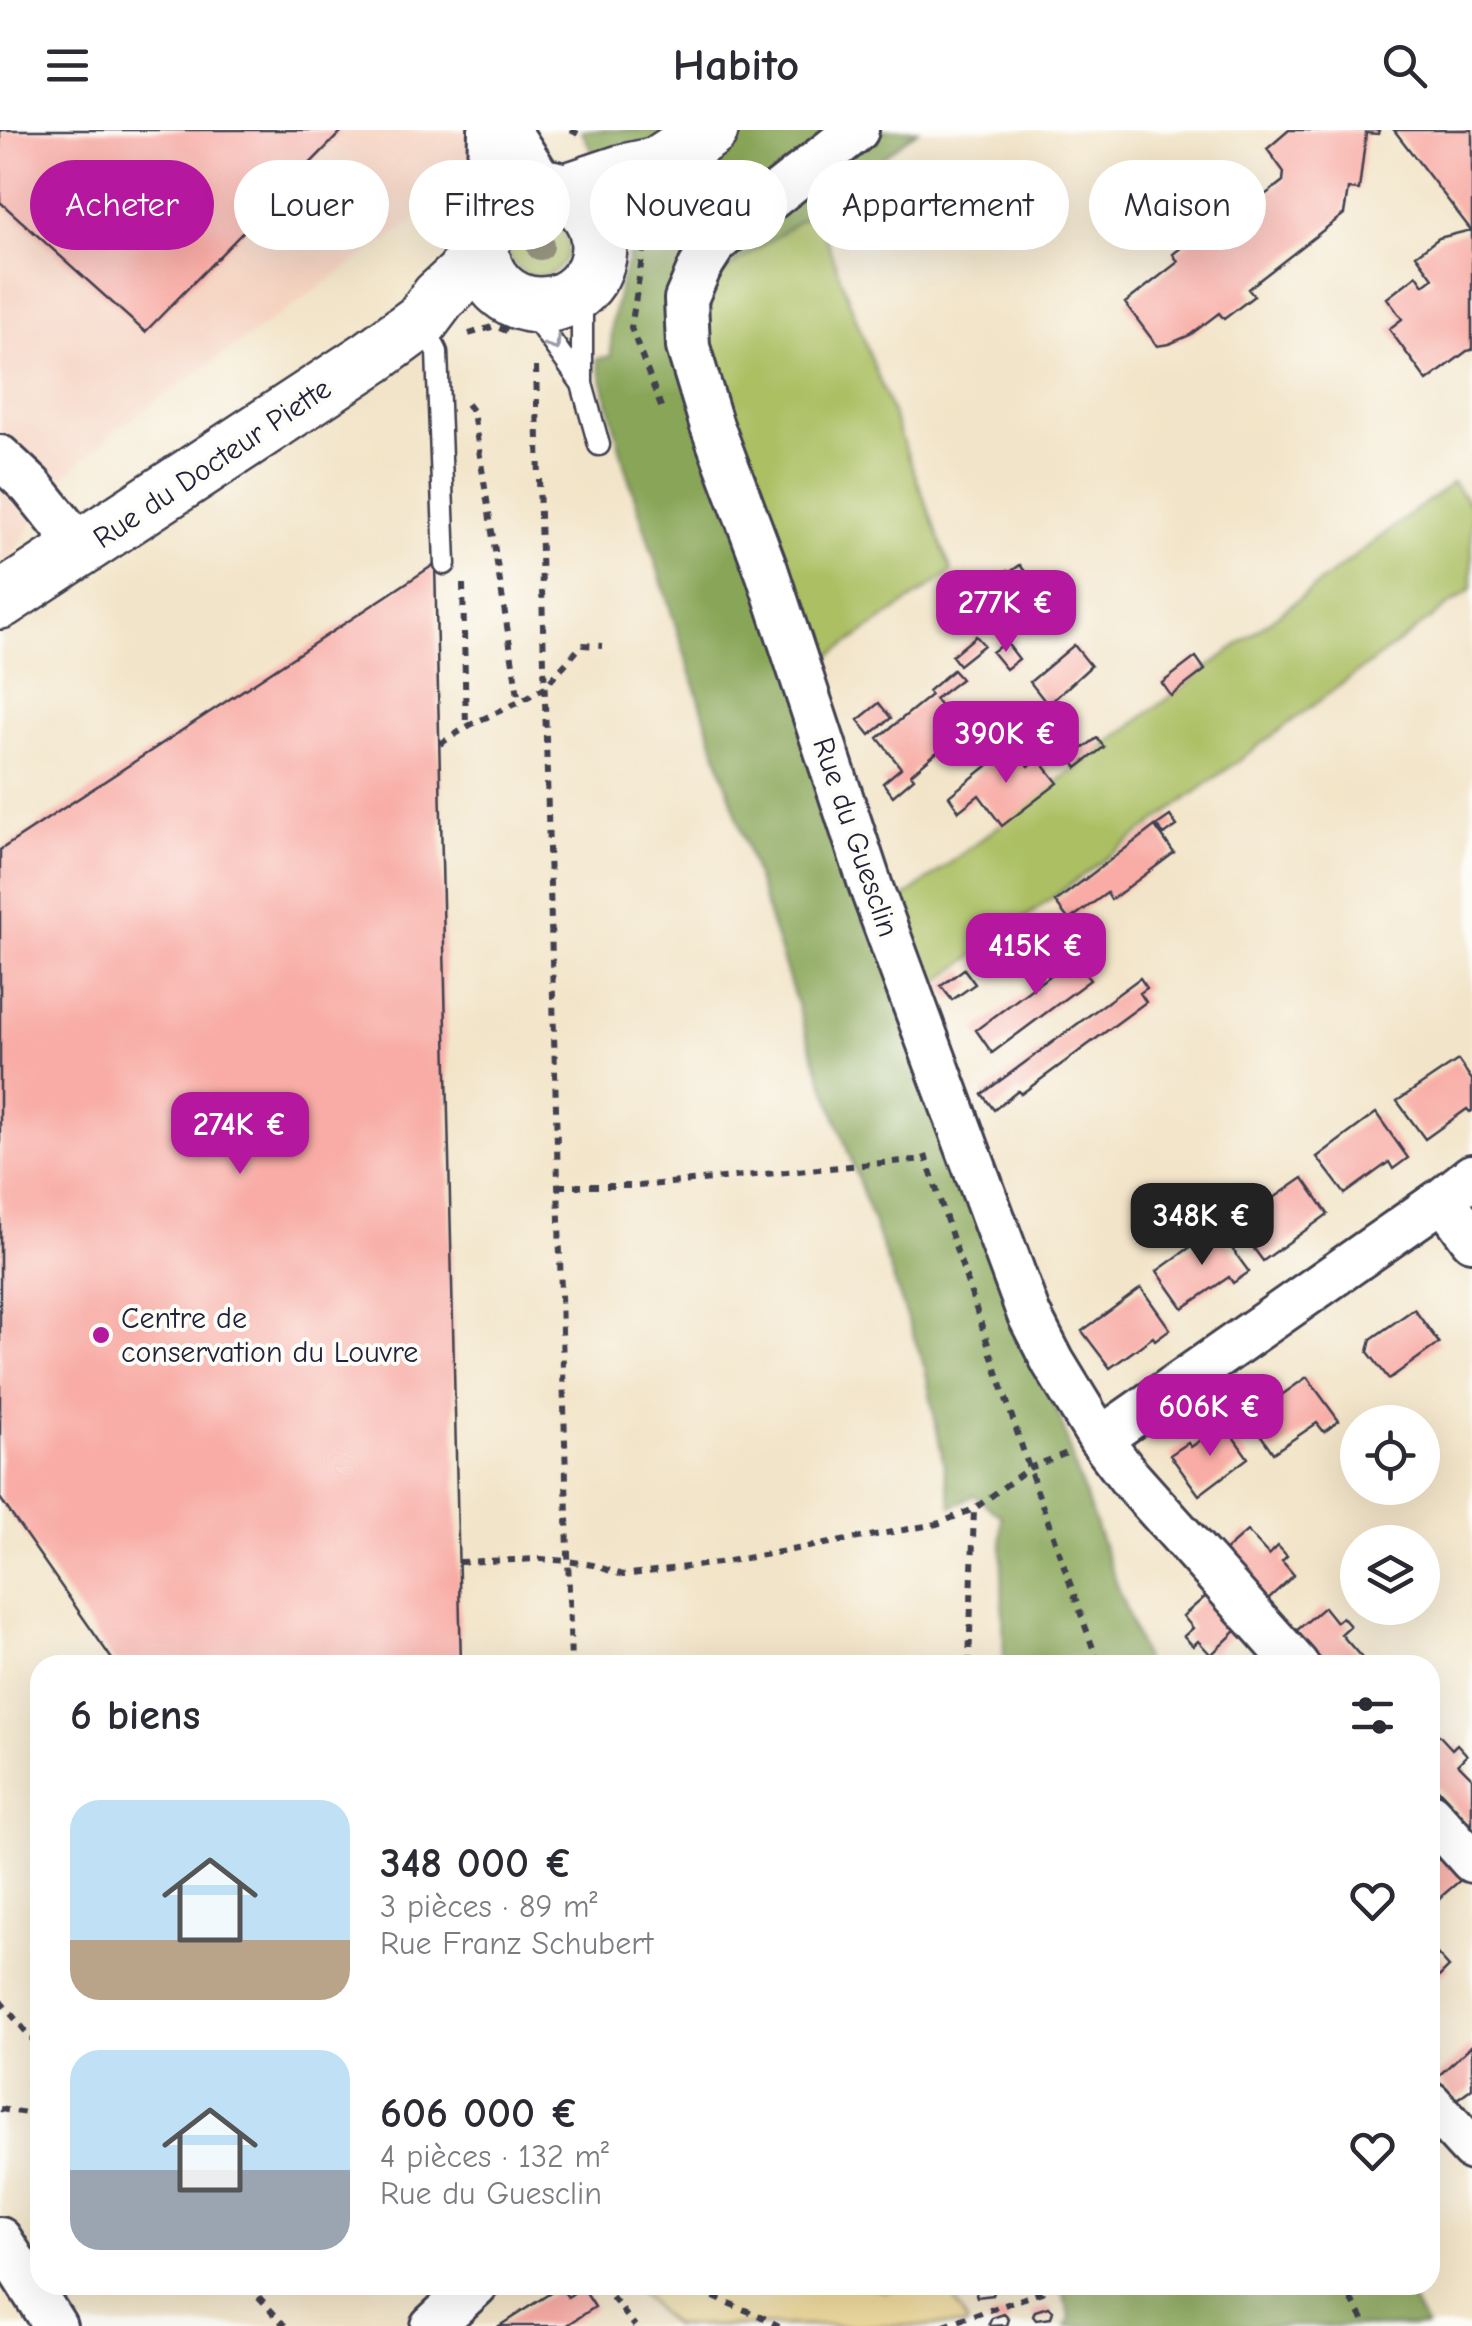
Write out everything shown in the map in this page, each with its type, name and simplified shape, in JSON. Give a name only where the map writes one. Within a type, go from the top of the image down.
[{"type":"street","points":[[488,160],[490,130]]},
{"type":"street","points":[[508,130],[531,160]]},
{"type":"street","points":[[681,160],[710,130]]},
{"type":"street","name":"Rue du Guesclin","points":[[857,130],[716,242],[686,300],[688,346],[872,890],[1029,1315],[1100,1439],[1287,1655]]},
{"type":"street","points":[[570,196],[592,218],[599,243],[590,272]]},
{"type":"street","name":"Rue du Docteur Piette","points":[[0,601],[421,321],[463,275],[476,250]]},
{"type":"street","points":[[486,250],[488,274],[516,323],[546,305],[566,299],[590,272],[602,250]]},
{"type":"street","name":"Rue du Docteur Piette","points":[[421,321],[452,314],[516,323]]},
{"type":"street","points":[[0,457],[31,486],[82,549]]},
{"type":"street","points":[[1100,1439],[1458,1187],[1472,1238]]},
{"type":"street","points":[[1440,1832],[1472,1861]]},
{"type":"street","points":[[1440,2114],[1472,2149]]},
{"type":"street","points":[[0,2239],[30,2286]]},
{"type":"street","points":[[36,2295],[56,2326]]},
{"type":"street","points":[[432,2326],[465,2295]]},
{"type":"lane","points":[[590,272],[582,384],[600,445]]},
{"type":"lane","points":[[421,321],[436,352],[454,567]]},
{"type":"lane","points":[[516,323],[582,384]]},
{"type":"path","points":[[632,328],[644,250]]},
{"type":"path","points":[[516,323],[536,366],[571,1655]]},
{"type":"path","points":[[460,413],[463,399],[473,412],[519,702]]},
{"type":"path","points":[[454,567],[466,728]]},
{"type":"path","points":[[440,744],[546,687],[582,645],[602,646]]},
{"type":"path","points":[[558,1186],[638,1186],[926,1159]]},
{"type":"path","points":[[458,1562],[541,1559],[593,1565],[623,1574],[718,1563],[938,1524],[974,1509],[1029,1468],[1100,1439]]},
{"type":"path","points":[[969,1655],[974,1509]]},
{"type":"path","points":[[0,2001],[30,2036]]},
{"type":"path","points":[[0,2109],[30,2114]]},
{"type":"path","points":[[257,2295],[286,2326]]},
{"type":"path","points":[[610,2295],[635,2326]]},
{"type":"path","points":[[709,2295],[779,2326]]},
{"type":"path","points":[[944,2326],[1033,2295]]},
{"type":"path","points":[[1349,2295],[1366,2326]]},
{"type":"shaded area","points":[[0,130],[482,130],[481,153],[477,160],[409,160],[409,225],[389,239],[389,160],[234,160],[234,250],[373,250],[118,428],[58,482],[7,565],[0,569]]},
{"type":"green space","points":[[581,130],[918,130],[879,160],[807,160],[807,215],[787,229],[787,160],[596,160]]},
{"type":"green space","points":[[807,215],[807,250],[830,250],[952,572],[792,682],[677,303],[756,250],[787,250],[787,229]]},
{"type":"green space","points":[[509,250],[567,250],[560,268],[538,276],[516,268]]},
{"type":"green space","points":[[630,250],[756,250],[678,303],[1017,1327],[1062,1422],[1142,1655],[1004,1655],[1001,1516],[974,1495],[952,1507],[925,1368],[808,1039],[625,467],[597,359],[611,356],[612,323]]},
{"type":"green space","points":[[1453,482],[1472,507],[1472,588],[918,997],[888,910]]},
{"type":"green space","points":[[1063,2295],[1409,2295],[1426,2326],[1067,2326],[1071,2318]]},
{"type":"sand","points":[[641,2295],[956,2295],[956,2304],[967,2323],[966,2326],[673,2326]]},
{"type":"building","points":[[0,130],[343,130],[314,160],[234,160],[234,241],[145,332],[54,250],[214,250],[214,160],[30,160],[30,229],[0,202]]},
{"type":"building","points":[[1289,130],[1379,130],[1378,134],[1366,133],[1359,190],[1348,189],[1344,214],[1248,289],[1254,296],[1224,319],[1219,313],[1190,335],[1157,346],[1125,303],[1178,262],[1173,254],[1178,250],[1266,250],[1266,194],[1283,181],[1284,172],[1267,149]]},
{"type":"building","points":[[1394,130],[1472,130],[1472,350],[1427,381],[1389,329],[1402,319],[1387,298],[1417,275],[1424,285],[1433,278],[1416,255],[1439,238],[1471,230]]},
{"type":"building","points":[[435,564],[461,1655],[109,1655],[0,1498],[0,850]]},
{"type":"building","points":[[1020,565],[1030,578],[1019,586],[1031,600],[995,629],[972,600]]},
{"type":"building","points":[[952,587],[967,604],[956,613],[941,596]]},
{"type":"building","points":[[976,636],[984,645],[959,665],[952,656]]},
{"type":"building","points":[[1006,642],[1019,659],[1006,669],[992,652]]},
{"type":"building","points":[[1074,645],[1091,666],[1048,705],[1030,682]]},
{"type":"building","points":[[1196,657],[1205,670],[1171,696],[1162,683]]},
{"type":"building","points":[[953,670],[961,679],[935,699],[961,732],[911,774],[914,778],[893,796],[883,783],[901,768],[878,738],[931,695],[928,691]]},
{"type":"building","points":[[879,703],[891,718],[870,735],[858,720]]},
{"type":"building","points":[[1097,738],[1104,747],[1077,768],[1070,758]]},
{"type":"building","points":[[1011,747],[1029,766],[1038,758],[1058,783],[1002,826],[979,795],[959,811],[949,796]]},
{"type":"building","points":[[1170,816],[1177,826],[1164,835],[1157,825]]},
{"type":"building","points":[[1155,826],[1174,853],[1111,900],[1107,893],[1069,920],[1055,902]]},
{"type":"building","points":[[1059,939],[1090,980],[992,1053],[976,1030],[1053,973],[1037,955]]},
{"type":"building","points":[[964,969],[975,984],[952,1000],[941,986]]},
{"type":"building","points":[[1140,978],[1147,988],[1140,993],[1146,1002],[994,1110],[982,1094]]},
{"type":"building","points":[[1458,1060],[1472,1080],[1472,1111],[1467,1109],[1425,1139],[1397,1101]]},
{"type":"building","points":[[1376,1113],[1408,1158],[1393,1169],[1389,1162],[1345,1194],[1317,1157]]},
{"type":"building","points":[[1303,1178],[1328,1214],[1263,1261],[1236,1224]]},
{"type":"building","points":[[1217,1228],[1249,1272],[1233,1283],[1229,1277],[1183,1308],[1157,1271]]},
{"type":"building","points":[[1141,1288],[1170,1329],[1110,1368],[1082,1331]]},
{"type":"building","points":[[1414,1309],[1439,1343],[1389,1379],[1368,1352],[1371,1339]]},
{"type":"building","points":[[1307,1377],[1339,1421],[1324,1432],[1317,1423],[1273,1453],[1249,1418]]},
{"type":"building","points":[[1224,1424],[1248,1458],[1199,1495],[1170,1455],[1188,1443],[1191,1447]]},
{"type":"building","points":[[1247,1531],[1269,1555],[1278,1546],[1287,1556],[1282,1561],[1294,1575],[1267,1600],[1223,1552]]},
{"type":"building","points":[[1206,1596],[1237,1630],[1211,1655],[1198,1641],[1193,1646],[1184,1636],[1193,1628],[1183,1616]]},
{"type":"building","points":[[1324,1607],[1336,1622],[1340,1619],[1340,1625],[1350,1626],[1341,1634],[1359,1655],[1317,1655],[1296,1631]]},
{"type":"building","points":[[1440,1736],[1452,1749],[1457,1744],[1467,1755],[1458,1764],[1472,1778],[1472,1826],[1440,1791]]},
{"type":"building","points":[[1440,1858],[1463,1878],[1440,1898]]},
{"type":"building","points":[[1440,1957],[1449,1967],[1440,1976]]},
{"type":"building","points":[[1472,2045],[1472,2088],[1456,2100],[1440,2082],[1440,2074]]},
{"type":"building","points":[[547,2295],[587,2295],[595,2307],[566,2326],[499,2326]]},
{"type":"building","points":[[1048,2307],[1053,2311],[1051,2318],[1036,2320],[1035,2311]]},
{"type":"building","points":[[1004,2314],[1009,2319],[1007,2325],[989,2324],[992,2318]]},
{"type":"place","name":"Centre de conservation du Louvre","points":[[101,1335]]}]
